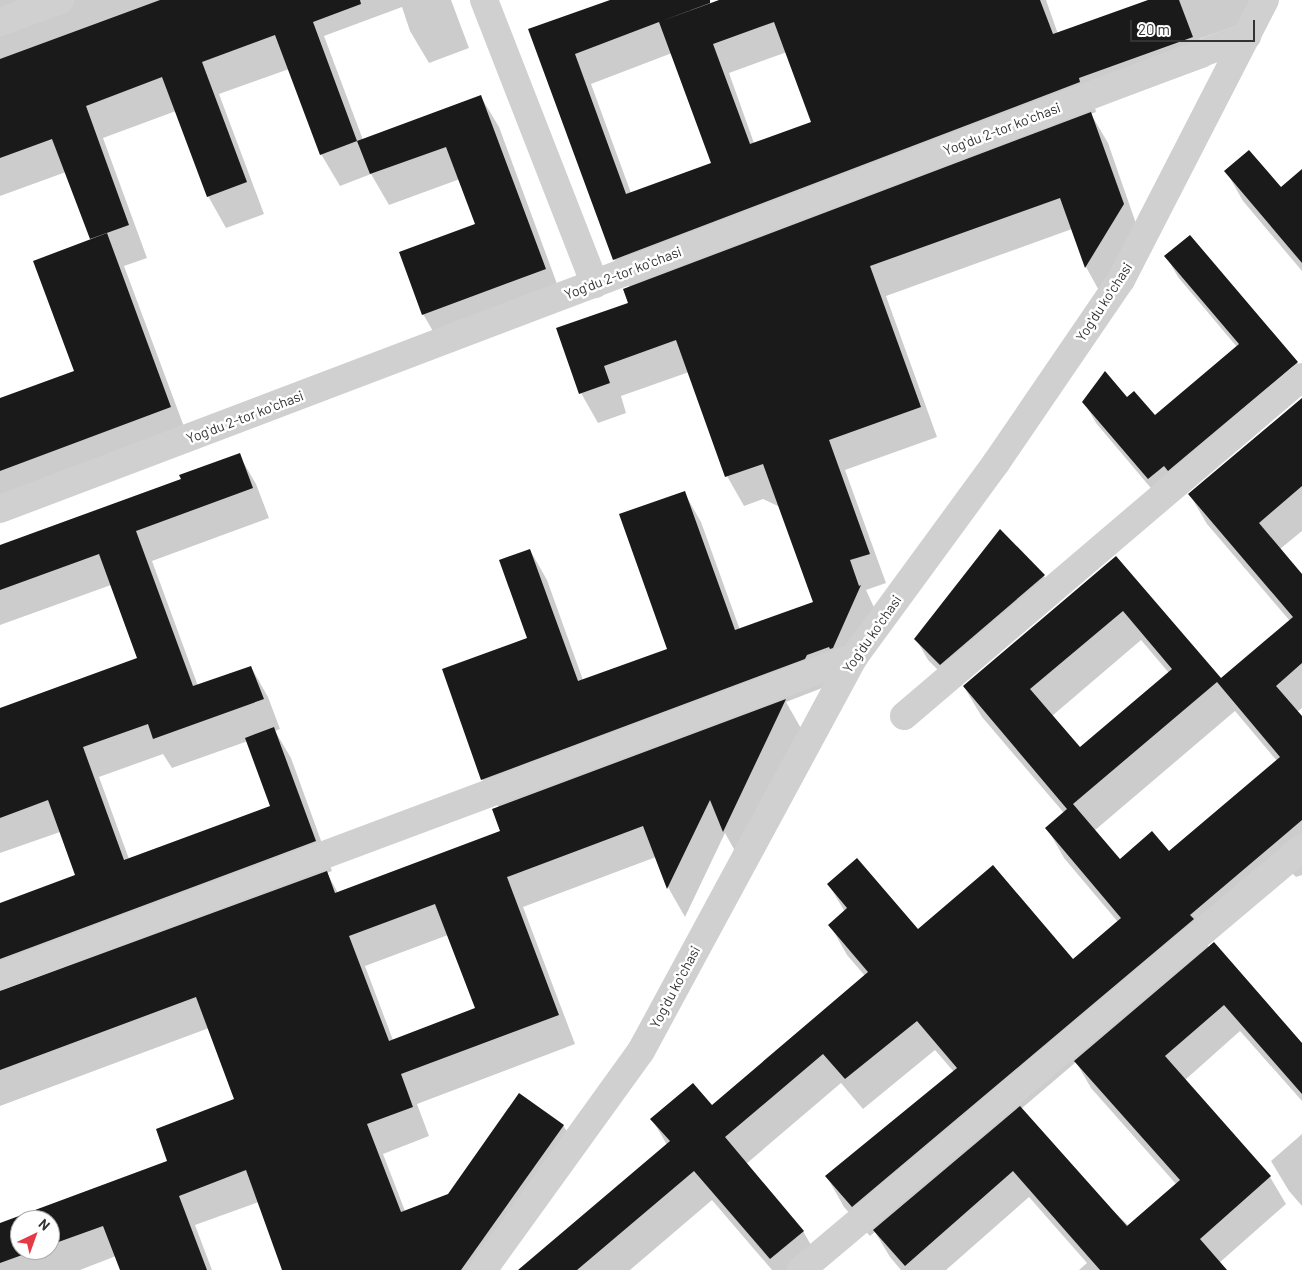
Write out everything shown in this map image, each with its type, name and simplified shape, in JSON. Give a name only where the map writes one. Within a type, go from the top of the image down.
[{"type":"street","points":[[0,22],[60,0]]},
{"type":"street","points":[[484,0],[595,284]]},
{"type":"street","name":"Yogʻdu koʻchasi","points":[[483,1270],[641,1051],[854,657],[996,462],[1121,280],[1264,0]]},
{"type":"street","name":"Yogʻdu 2-tor koʻchasi","points":[[0,510],[1247,36]]},
{"type":"street","points":[[904,716],[1302,377]]},
{"type":"street","points":[[0,976],[854,657]]},
{"type":"street","points":[[801,1270],[1302,848]]},
{"type":"building","points":[[160,0],[360,0],[361,4],[313,22],[357,141],[320,155],[275,35],[202,62],[247,182],[207,197],[162,77],[86,106],[129,225],[90,239],[52,139],[0,158],[0,59]]},
{"type":"building","points":[[610,0],[710,0],[710,3],[659,22],[719,0],[1040,0],[1053,34],[1148,0],[1179,0],[1193,37],[1079,78],[1080,82],[613,260],[528,29]],"holes":[[[659,22],[711,163],[626,194],[575,54]],[[774,22],[811,122],[750,144],[713,44]]]},
{"type":"building","points":[[481,95],[546,269],[422,315],[399,252],[475,224],[446,147],[370,174],[357,141]]},
{"type":"building","points":[[1091,112],[1124,204],[1085,268],[1060,198],[870,266],[921,407],[829,440],[870,554],[850,560],[859,586],[861,585],[833,648],[830,649],[829,647],[807,655],[805,659],[481,780],[442,669],[527,638],[499,560],[530,549],[578,681],[667,649],[619,514],[685,491],[735,630],[813,602],[763,464],[725,477],[676,340],[604,366],[610,383],[579,394],[556,328],[628,303],[623,289]]},
{"type":"building","points":[[1249,150],[1281,187],[1302,169],[1302,263],[1224,171]]},
{"type":"building","points":[[107,233],[171,407],[0,471],[0,398],[74,371],[33,261]]},
{"type":"building","points":[[1190,235],[1298,362],[1168,471],[1164,466],[1148,479],[1082,402],[1105,371],[1127,397],[1134,391],[1155,415],[1239,344],[1164,256]]},
{"type":"building","points":[[1302,398],[1302,486],[1259,523],[1302,574],[1302,663],[1276,686],[1302,716],[1302,820],[1190,915],[1194,919],[852,1207],[825,1176],[957,1068],[917,1021],[845,1079],[823,1054],[725,1137],[804,1231],[770,1259],[694,1171],[577,1270],[518,1270],[670,1141],[650,1119],[693,1083],[712,1105],[868,972],[828,925],[847,908],[827,884],[857,858],[918,929],[993,865],[1073,959],[1121,918],[1045,828],[1067,809],[963,686],[1116,556],[1221,678],[1293,617],[1188,494]],"holes":[[[1123,611],[1172,669],[1080,747],[1030,689]],[[1217,682],[1280,757],[1169,851],[1152,831],[1120,859],[1073,804]]]},
{"type":"building","points":[[240,453],[253,488],[136,531],[193,686],[251,666],[264,699],[153,739],[148,724],[83,747],[124,860],[270,806],[245,738],[274,727],[316,841],[0,959],[0,903],[75,875],[48,800],[0,818],[0,708],[137,658],[99,554],[0,590],[0,545],[181,479],[179,475]]},
{"type":"building","points":[[1000,529],[1045,575],[940,665],[914,639]]},
{"type":"building","points":[[786,699],[723,832],[710,800],[667,889],[643,826],[507,877],[559,1015],[401,1074],[413,1107],[367,1124],[401,1212],[448,1194],[519,1093],[564,1125],[461,1270],[282,1270],[246,1170],[179,1196],[207,1270],[120,1270],[103,1226],[60,1241],[60,1210],[35,1210],[167,1161],[156,1129],[234,1099],[196,997],[0,1070],[0,991],[327,871],[335,893],[500,831],[492,809]],"holes":[[[435,904],[475,1008],[389,1041],[349,936]]]},
{"type":"building","points":[[1214,942],[1302,1043],[1302,1094],[1224,1005],[1165,1056],[1271,1176],[1200,1239],[1227,1270],[1100,1270],[1013,1171],[905,1266],[873,1230],[1020,1106],[1127,1226],[1180,1180],[1074,1061]]},
{"type":"building","points":[[10,1219],[10,1259],[0,1263],[0,1223]]}]
